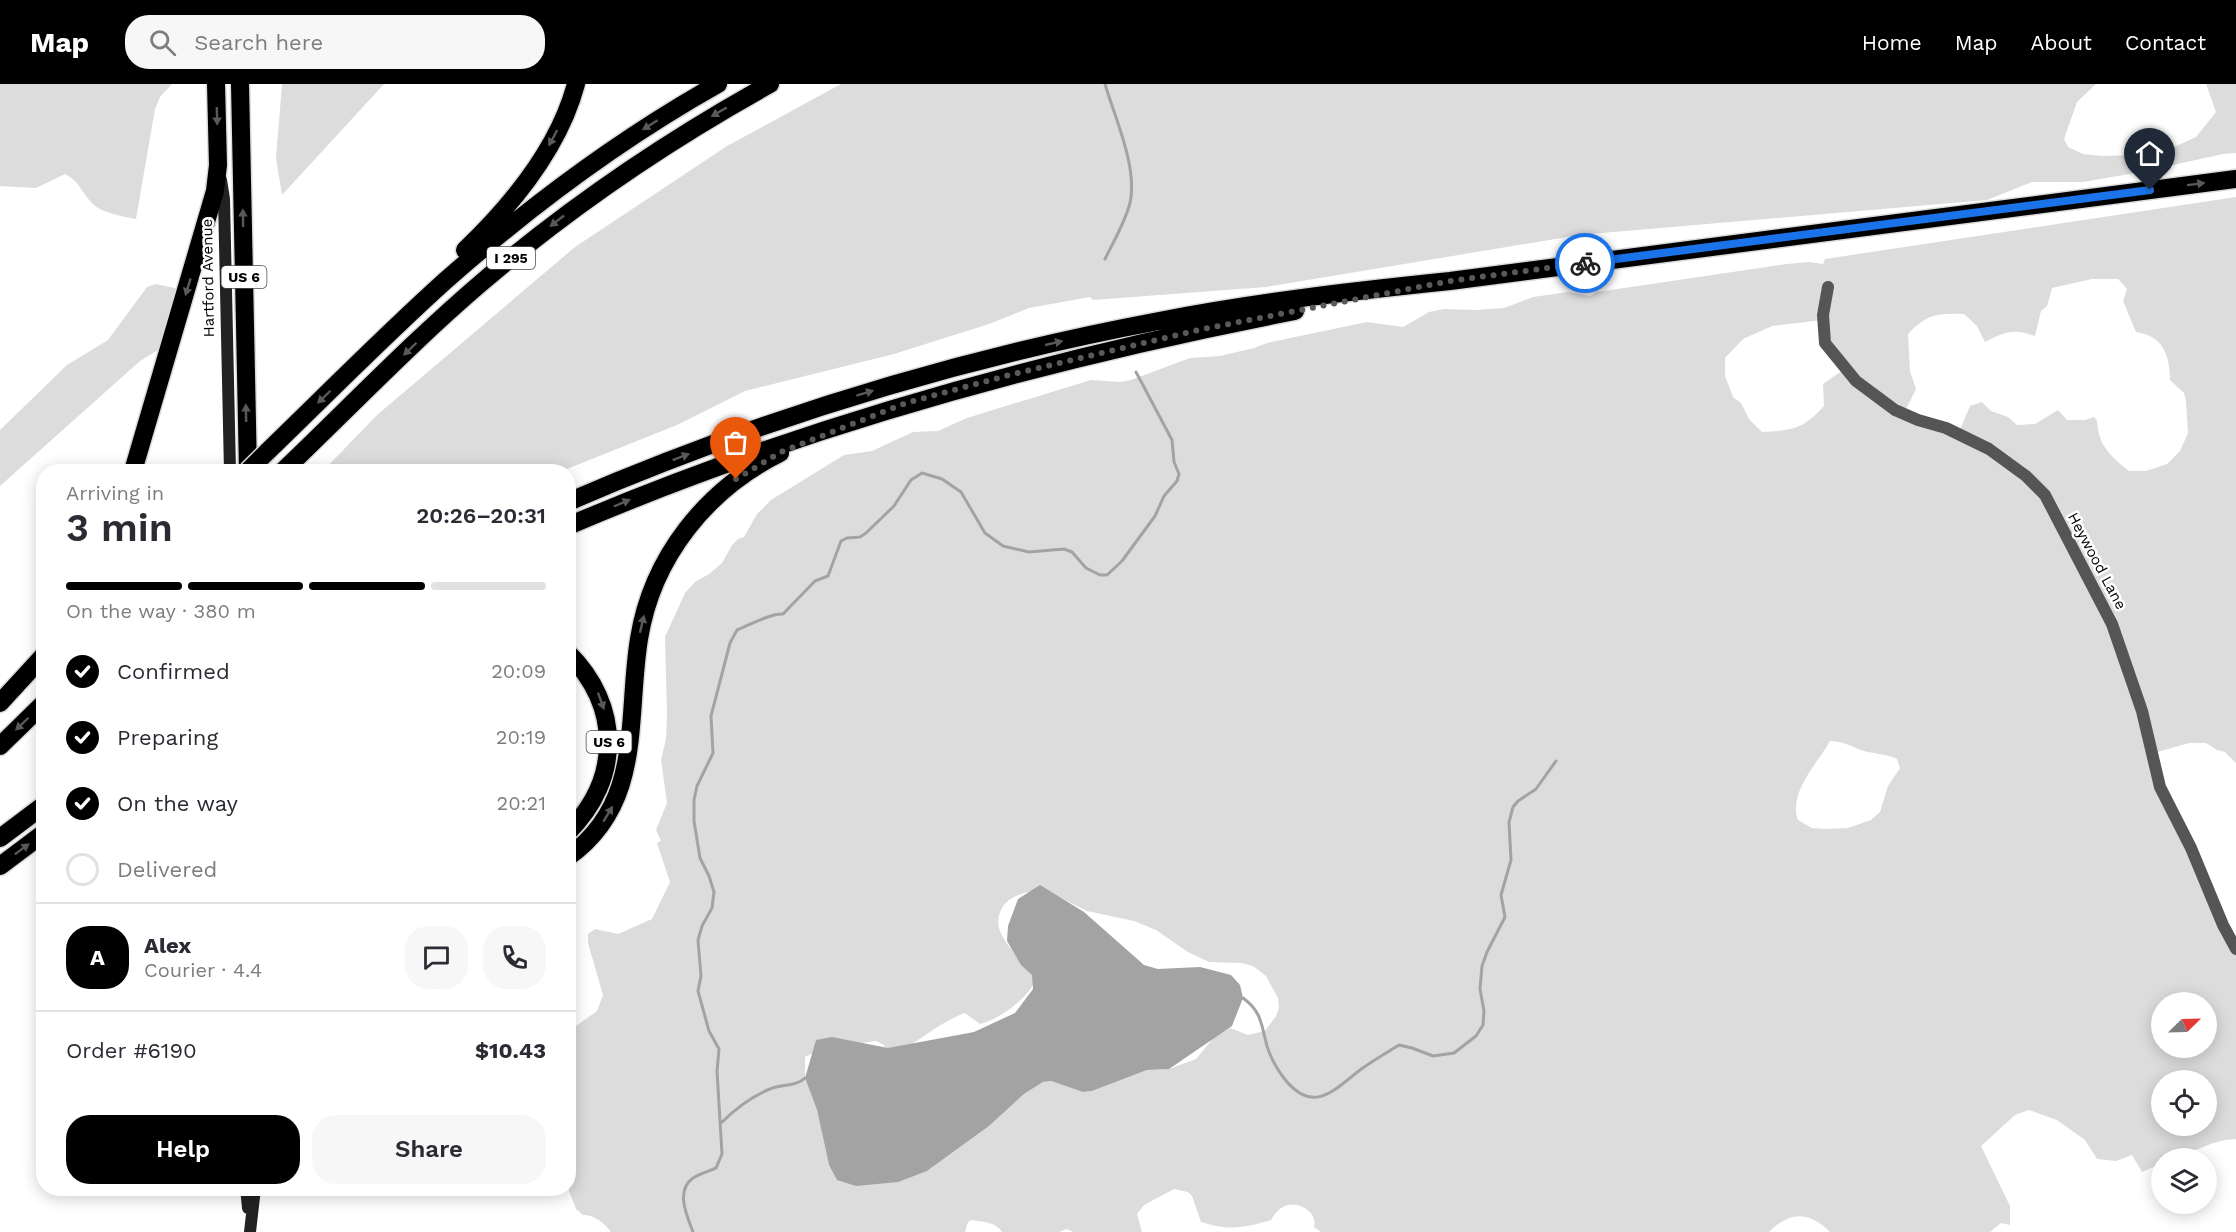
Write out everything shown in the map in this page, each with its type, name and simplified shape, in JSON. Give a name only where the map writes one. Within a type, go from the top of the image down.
[{"type":"highway","name":"Hartford Avenue","points":[[216,84],[217,149]]},
{"type":"highway","name":"US 6","points":[[240,84],[248,464]]},
{"type":"highway","points":[[353,369],[421,294],[510,202],[553,138],[576,84]]},
{"type":"highway","points":[[255,464],[444,283],[555,191],[642,130],[718,84]]},
{"type":"highway","name":"I 295","points":[[290,464],[453,308],[537,237],[594,193],[654,152],[770,84]]},
{"type":"highway","points":[[135,464],[210,210],[217,180],[217,149]]},
{"type":"highway","points":[[576,499],[668,461],[779,421],[875,390],[981,360],[1186,316],[1304,297],[1450,281],[2236,179]]},
{"type":"highway","points":[[576,523],[733,460],[906,403],[1013,374],[1198,330],[1450,281]]},
{"type":"highway","points":[[576,850],[598,830],[612,808],[622,785],[628,759],[642,622],[659,575],[685,531],[722,490],[766,460],[798,445],[906,403]]},
{"type":"highway","name":"US 6","points":[[576,662],[597,689],[606,720],[609,745],[606,768],[599,789],[576,823]]},
{"type":"highway","points":[[0,704],[36,663]]},
{"type":"highway","points":[[0,704],[36,674]]},
{"type":"highway","points":[[0,746],[36,712]]},
{"type":"highway","points":[[0,838],[36,811]]},
{"type":"highway","points":[[0,866],[36,838]]},
{"type":"main road","name":"Hartford Avenue","points":[[217,149],[224,199],[230,464]]},
{"type":"main road","points":[[247,1196],[250,1228]]},
{"type":"main road","points":[[250,1228],[254,1196]]},
{"type":"street","name":"Heywood Lane","points":[[1828,287],[1822,315],[1825,344],[1856,381],[1895,410],[1953,431],[1989,449],[2026,476],[2045,495],[2112,624],[2142,711],[2160,787],[2191,848],[2223,925],[2236,949]]},
{"type":"shaded area","points":[[0,84],[172,84],[160,97],[155,109],[136,219],[112,214],[95,206],[77,183],[65,174],[36,188],[0,186]]},
{"type":"shaded area","points":[[282,84],[384,84],[282,195],[276,158]]},
{"type":"shaded area","points":[[841,84],[2096,84],[2077,102],[2064,139],[2068,147],[2083,154],[2136,155],[2150,158],[2196,137],[2216,112],[2206,84],[2236,84],[2236,153],[2141,172],[2083,182],[2032,182],[1987,200],[1579,235],[1266,287],[1093,300],[1090,297],[1029,308],[989,324],[894,354],[745,391],[677,425],[576,465],[330,464],[377,415],[575,247],[727,146]]},
{"type":"shaded area","points":[[2236,197],[2236,763],[2225,752],[2206,743],[2189,743],[2154,753],[2160,781],[2236,947],[2236,1139],[2216,1142],[2200,1148],[2151,1148],[2151,1168],[2142,1172],[2132,1155],[2116,1161],[2097,1159],[2085,1140],[2057,1120],[2029,1110],[2015,1115],[1981,1146],[2010,1206],[2010,1225],[2001,1223],[1990,1232],[1830,1232],[1815,1220],[1800,1216],[1784,1220],[1769,1232],[1321,1232],[1314,1227],[1310,1212],[1296,1205],[1280,1209],[1271,1220],[1244,1227],[1211,1225],[1201,1222],[1192,1196],[1188,1192],[1174,1189],[1144,1205],[1137,1214],[1142,1232],[1073,1232],[1067,1229],[1059,1232],[1002,1232],[993,1224],[972,1220],[968,1222],[965,1232],[611,1232],[606,1225],[591,1216],[583,1215],[576,1209],[571,1196],[576,1196],[576,1026],[597,1011],[603,995],[588,943],[588,934],[595,929],[618,934],[652,919],[670,882],[657,843],[661,841],[656,830],[667,803],[661,760],[666,739],[667,713],[665,637],[685,593],[695,582],[722,563],[732,545],[744,537],[757,514],[771,500],[844,455],[872,451],[913,432],[938,431],[967,418],[1091,380],[1120,382],[1131,380],[1190,358],[1220,356],[1267,343],[1367,322],[1403,327],[1429,312],[1444,309],[1504,308],[1533,297],[1568,292],[1590,296],[1597,292],[1809,262],[1823,264],[1825,259]],"holes":[[[2092,279],[2118,279],[2127,289],[2123,301],[2136,332],[2159,342],[2166,355],[2170,380],[2184,393],[2188,433],[2180,451],[2167,464],[2146,471],[2129,471],[2103,444],[2094,417],[2085,420],[2067,420],[2058,410],[2035,424],[2017,425],[2008,417],[1991,411],[1982,402],[1970,406],[1959,432],[1904,413],[1916,389],[1910,371],[1908,334],[1921,322],[1933,316],[1964,314],[1977,326],[1985,342],[2009,332],[2021,332],[2035,336],[2041,311],[2047,306],[2052,288]],[[1823,320],[1826,345],[1843,370],[1823,384],[1824,406],[1809,420],[1796,427],[1762,432],[1749,419],[1741,403],[1733,397],[1725,376],[1725,358],[1743,339],[1772,326]],[[1830,741],[1897,759],[1900,768],[1888,786],[1880,812],[1871,820],[1848,828],[1812,828],[1798,820],[1797,800],[1805,779]],[[1034,891],[1059,897],[1087,911],[1134,921],[1156,930],[1188,952],[1209,962],[1242,963],[1253,966],[1266,976],[1278,998],[1279,1008],[1276,1016],[1265,1031],[1248,1035],[1230,1028],[1215,1036],[1196,1059],[1169,1069],[1147,1070],[1092,1091],[1083,1092],[1051,1081],[1043,1082],[1024,1094],[989,1126],[927,1171],[832,1170],[817,1110],[805,1078],[805,1057],[823,1048],[876,1041],[884,1045],[891,1057],[946,1022],[965,1013],[980,1024],[995,1018],[1020,1001],[1035,980],[1003,937],[998,918],[1002,908],[1016,896]]]},
{"type":"shaded area","points":[[156,284],[183,290],[168,344],[140,361],[0,486],[0,430],[67,365],[108,340],[147,287]]},
{"type":"shaded area","points":[[1040,885],[1084,912],[1144,965],[1158,969],[1200,967],[1231,975],[1240,985],[1243,998],[1232,1026],[1169,1069],[1147,1070],[1092,1091],[1083,1092],[1051,1081],[1043,1082],[1024,1094],[989,1126],[927,1171],[898,1182],[856,1186],[837,1180],[829,1165],[817,1110],[805,1078],[816,1040],[832,1037],[888,1048],[974,1032],[1015,1013],[1033,989],[1032,975],[1021,965],[1007,941],[1008,926],[1018,899]]},
{"type":"waterway","points":[[1105,84],[1124,143],[1132,189],[1125,217],[1105,259]]},
{"type":"waterway","points":[[693,1232],[684,1204],[685,1190],[693,1178],[716,1168],[722,1154],[717,1071],[719,1049],[709,1031],[698,991],[701,976],[698,940],[702,926],[712,908],[714,892],[700,858],[694,821],[694,800],[697,786],[713,753],[711,716],[730,643],[737,630],[767,617],[783,614],[815,581],[828,576],[841,541],[860,537],[866,533],[894,506],[911,480],[922,473],[942,479],[961,492],[985,533],[1003,546],[1029,552],[1064,549],[1072,552],[1086,568],[1100,575],[1107,575],[1122,561],[1155,516],[1164,496],[1177,481],[1179,474],[1174,462],[1172,440],[1136,372]]},
{"type":"waterway","points":[[1243,998],[1257,1014],[1269,1051],[1278,1069],[1287,1082],[1307,1096],[1316,1097],[1333,1091],[1399,1045],[1433,1056],[1454,1053],[1476,1036],[1483,1025],[1484,1011],[1480,989],[1482,966],[1505,917],[1501,895],[1511,860],[1509,822],[1513,807],[1536,789],[1556,761]]},
{"type":"waterway","points":[[720,1124],[737,1108],[756,1096],[774,1087],[797,1083],[805,1078]]},
{"type":"way so far","points":[[736,479],[781,452],[906,403],[1013,374],[1198,330],[1450,281],[1585,263]]},
{"type":"route","points":[[1585,263],[2150,190]]}]
